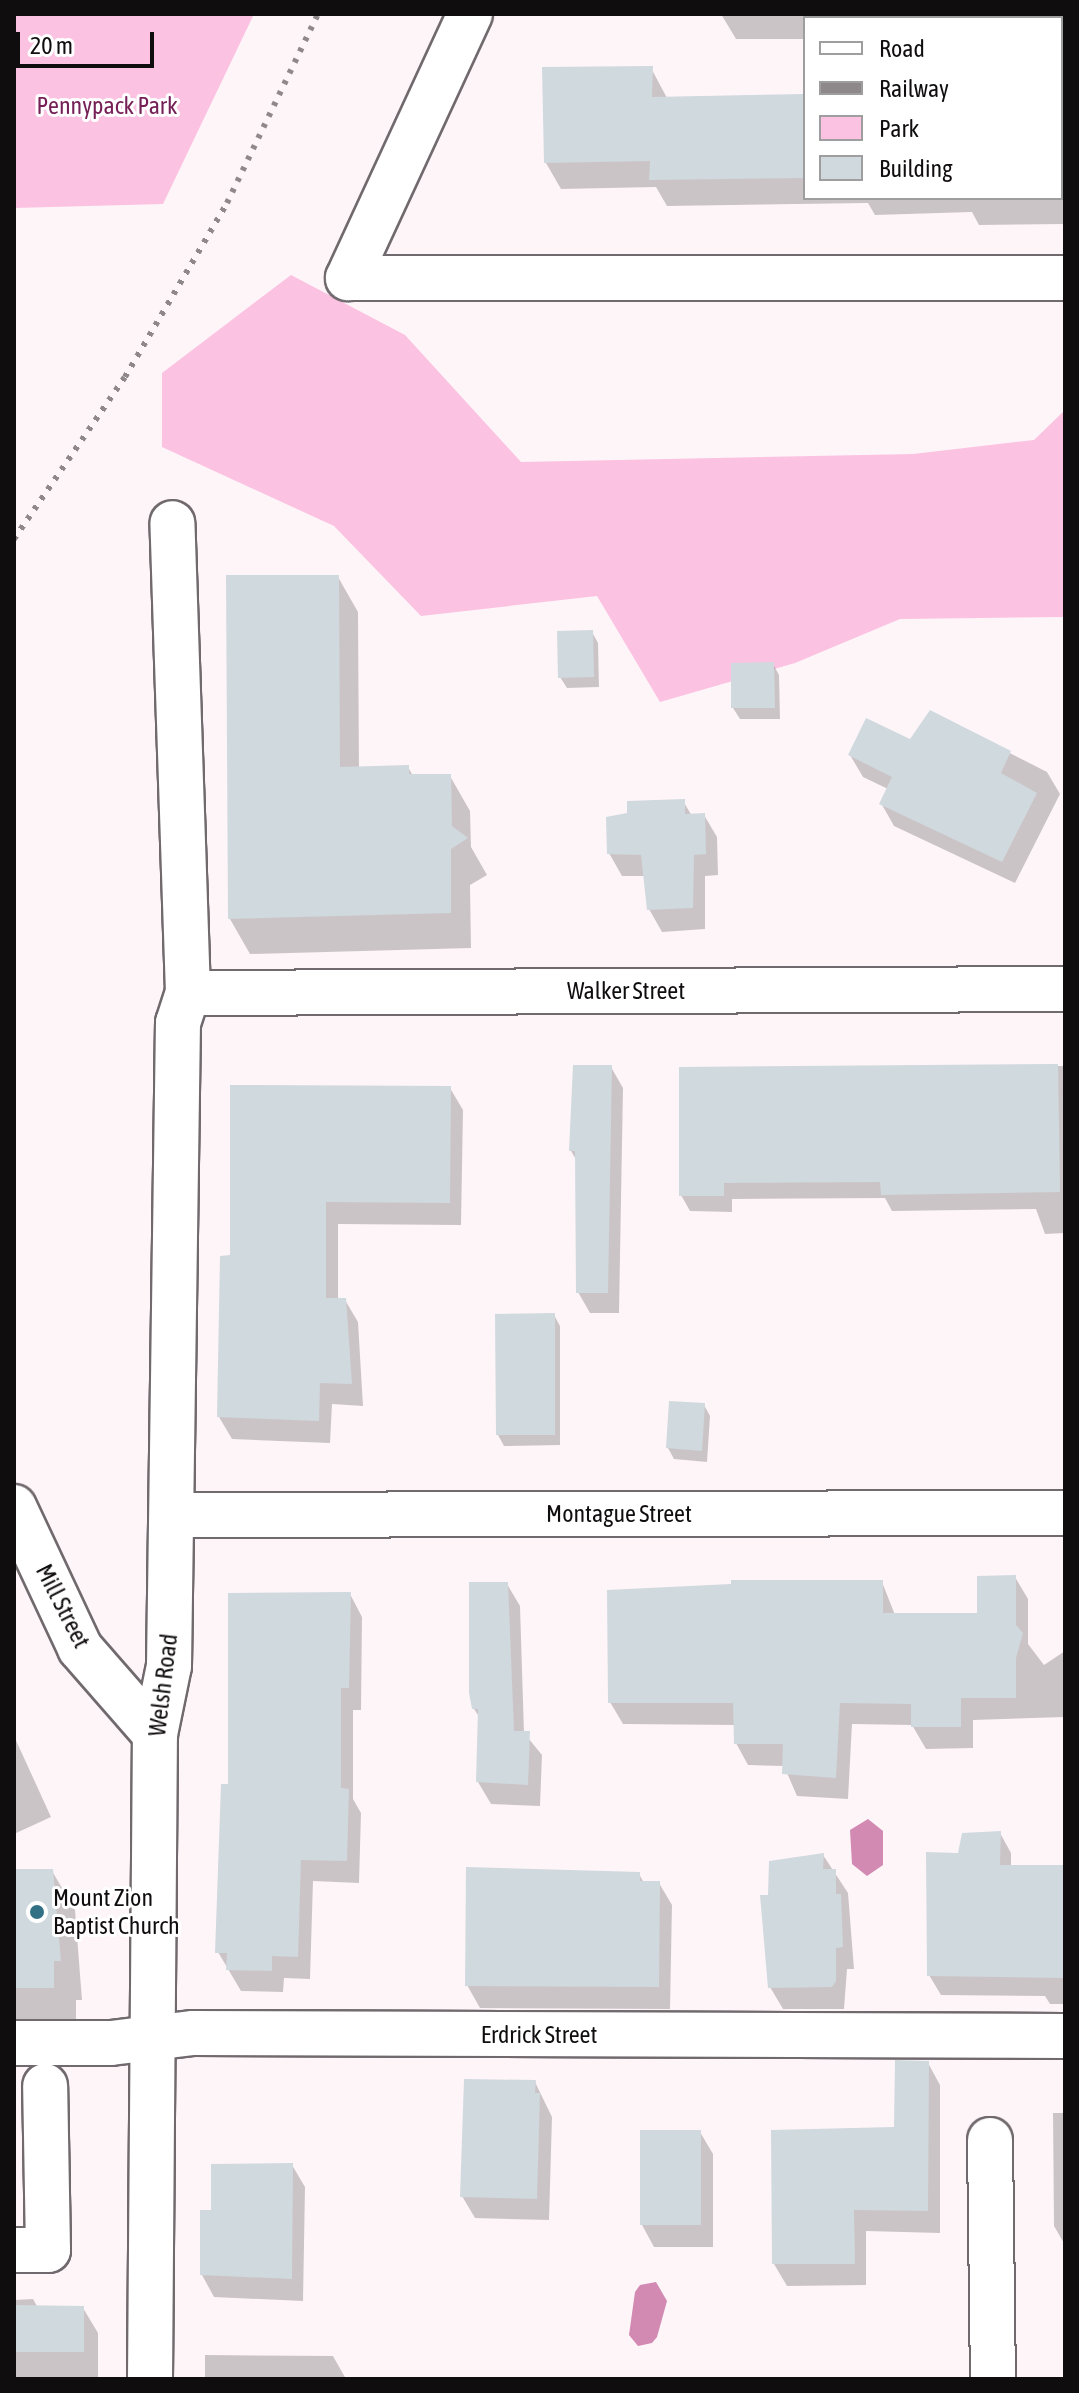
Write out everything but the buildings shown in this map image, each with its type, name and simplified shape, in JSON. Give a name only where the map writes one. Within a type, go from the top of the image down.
[{"type":"street","points":[[470,14],[348,278],[1065,278]]},
{"type":"street","name":"Welsh Road","points":[[150,2379],[155,1734],[169,1666],[178,1023],[188,993],[172,523]]},
{"type":"street","name":"Walker Street","points":[[188,993],[1065,989]]},
{"type":"street","name":"Mill Street","points":[[14,1507],[80,1648],[155,1734]]},
{"type":"street","name":"Montague Street","points":[[172,1515],[1065,1513]]},
{"type":"street","name":"Erdrick Street","points":[[14,2043],[154,2040],[193,2033],[1065,2036]]},
{"type":"street","points":[[14,2250],[48,2250],[45,2086]]},
{"type":"street","points":[[990,2140],[993,2379]]},
{"type":"green space","name":"Pennypack Park","points":[[14,14],[254,14],[163,204],[14,208]]},
{"type":"green space","points":[[291,275],[405,335],[521,462],[913,454],[1034,440],[1065,410],[1065,617],[900,619],[795,663],[660,702],[597,596],[421,616],[334,526],[162,447],[162,373]]},
{"type":"shaded area","points":[[868,1819],[883,1831],[883,1865],[867,1876],[852,1864],[850,1830]]},
{"type":"shaded area","points":[[656,2282],[667,2301],[657,2337],[652,2343],[638,2346],[629,2335],[635,2292],[640,2285]]},
{"type":"railway","points":[[14,539],[125,377],[227,203],[318,14]]},
{"type":"place","name":"Mount Zion Baptist Church","points":[[37,1912]]}]
